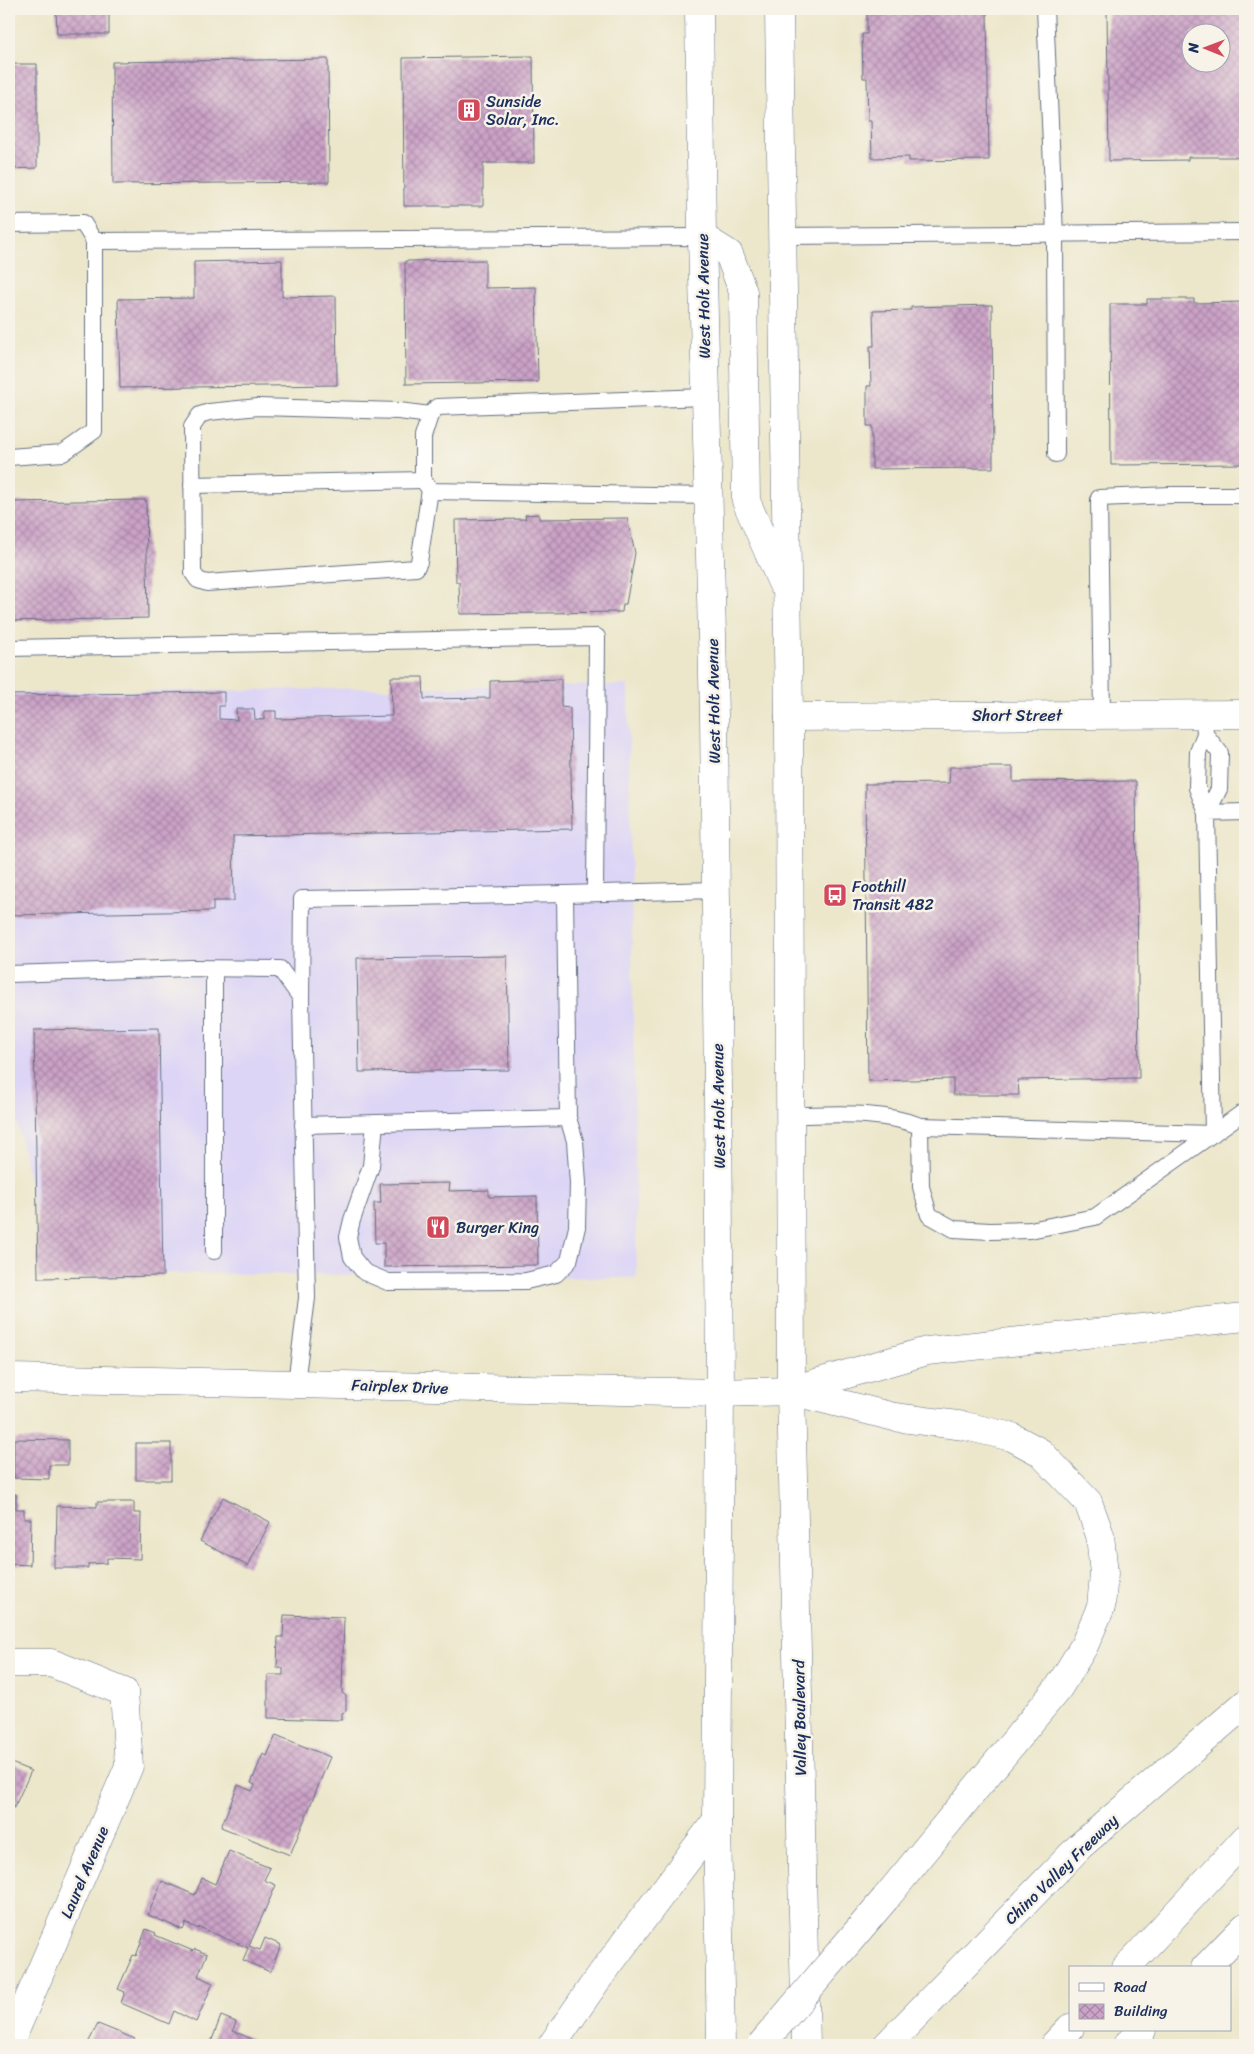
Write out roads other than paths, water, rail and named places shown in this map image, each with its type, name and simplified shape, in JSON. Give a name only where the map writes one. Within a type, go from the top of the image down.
[{"type":"main road","name":"West Holt Avenue","points":[[699,9],[716,890],[720,1393]]},
{"type":"main road","points":[[779,9],[789,717],[791,1391]]},
{"type":"main road","points":[[702,237],[729,254],[744,292],[746,501],[787,595]]},
{"type":"main road","name":"Short Street","points":[[789,717],[1102,715],[1205,724],[1245,714]]},
{"type":"main road","points":[[791,1391],[927,1351],[1245,1316]]},
{"type":"main road","name":"Fairplex Drive","points":[[9,1378],[720,1393],[791,1391]]},
{"type":"main road","points":[[761,2045],[885,1899],[1059,1687],[1084,1646],[1101,1607],[1104,1574],[1100,1535],[1088,1502],[1040,1452],[1012,1437],[965,1426],[894,1417],[791,1391]]},
{"type":"main road","name":"Valley Boulevard","points":[[791,1391],[806,2045]]},
{"type":"main road","points":[[720,1393],[717,1820],[721,2045]]},
{"type":"main road","name":"Laurel Avenue","points":[[9,1663],[51,1663],[124,1692],[129,1766],[9,2045]]},
{"type":"main road","name":"Chino Valley Freeway","points":[[887,2045],[1080,1846],[1245,1704]]},
{"type":"main road","points":[[552,2045],[597,1980],[717,1820]]},
{"type":"main road","points":[[1128,1966],[1245,1839]]},
{"type":"main road","points":[[1207,1966],[1245,1927]]},
{"type":"main road","points":[[1054,2045],[1069,2029]]},
{"type":"main road","points":[[1127,2045],[1140,2032]]},
{"type":"lane","points":[[1045,9],[1055,235],[1056,454]]},
{"type":"lane","points":[[9,224],[83,223],[94,241],[94,431],[63,453],[9,457]]},
{"type":"lane","points":[[782,236],[1245,232]]},
{"type":"lane","points":[[94,241],[702,237]]},
{"type":"lane","points":[[430,415],[399,411],[258,407],[200,414],[192,427],[193,573],[198,580],[207,583],[412,570],[416,568],[419,562],[426,485],[423,437],[430,415],[437,407],[706,398]]},
{"type":"lane","points":[[192,485],[426,485]]},
{"type":"lane","points":[[426,485],[431,491],[708,496]]},
{"type":"lane","points":[[1102,715],[1099,498],[1170,495],[1245,495]]},
{"type":"lane","points":[[9,648],[597,637],[595,893]]},
{"type":"lane","points":[[1205,724],[1198,752],[1197,788],[1208,813],[1213,1134]]},
{"type":"lane","points":[[1205,724],[1220,753],[1219,789],[1208,813]]},
{"type":"lane","points":[[1208,813],[1245,812]]},
{"type":"lane","points":[[296,1383],[307,1298],[301,1002],[302,899],[716,890]]},
{"type":"lane","points":[[375,1123],[371,1166],[348,1237],[352,1257],[364,1272],[388,1282],[526,1280],[556,1274],[569,1261],[578,1227],[578,1183],[575,1141],[568,1118],[565,894]]},
{"type":"lane","points":[[9,974],[191,968],[280,969],[301,998],[301,1002]]},
{"type":"lane","points":[[214,969],[214,1251]]},
{"type":"lane","points":[[920,1126],[921,1187],[929,1215],[954,1229],[990,1231],[1030,1230],[1094,1216],[1245,1111]]},
{"type":"lane","points":[[790,1115],[865,1115],[903,1119],[920,1126],[1213,1134]]},
{"type":"lane","points":[[303,1125],[568,1118]]},
{"type":"place","name":"Sunside Solar, Inc.","points":[[469,110]]},
{"type":"place","name":"Foothill Transit 482","points":[[835,895]]},
{"type":"place","name":"Burger King","points":[[438,1227]]}]
